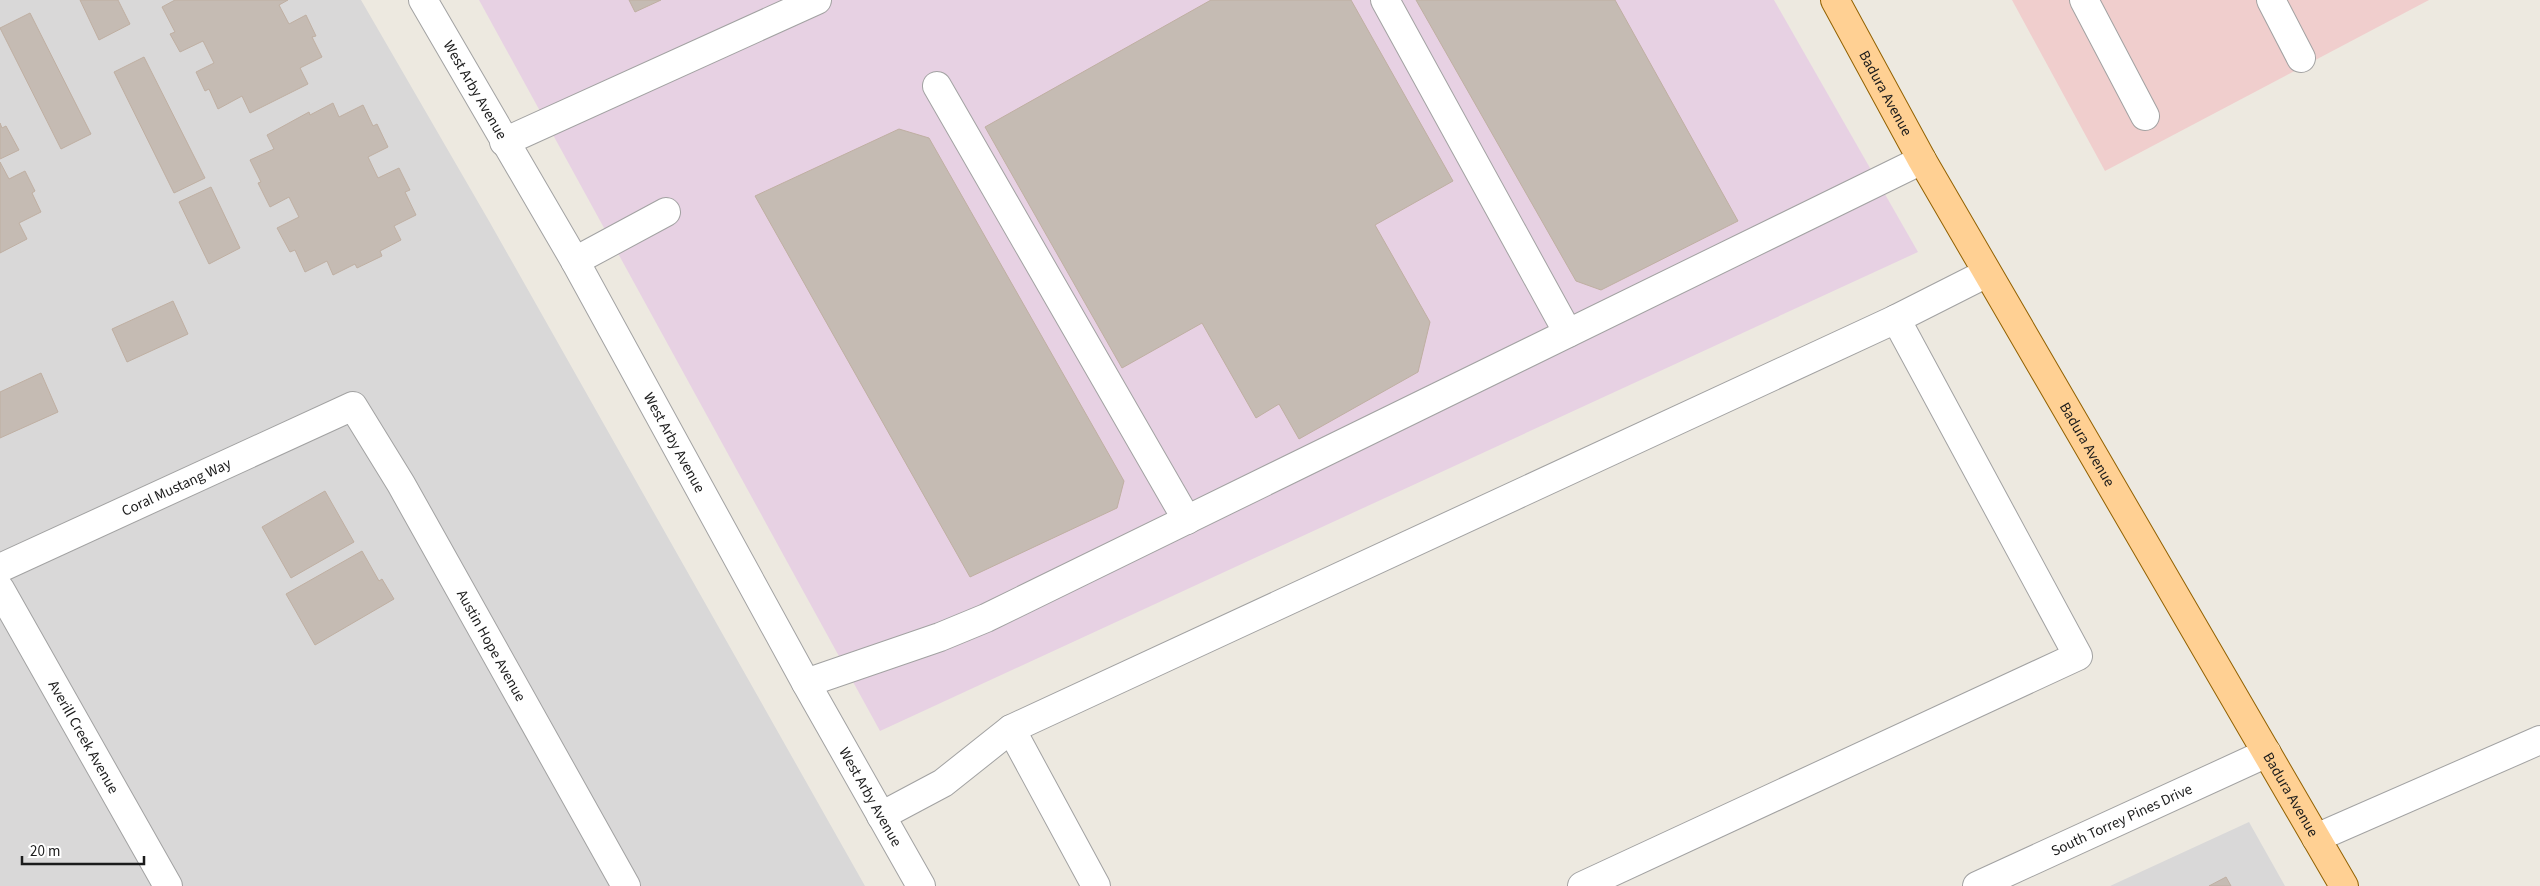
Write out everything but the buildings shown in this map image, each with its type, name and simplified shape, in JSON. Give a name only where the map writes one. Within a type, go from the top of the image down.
[{"type":"main road","name":"Badura Avenue","points":[[1835,0],[1922,160],[2344,886]]},
{"type":"street","name":"West Arby Avenue","points":[[423,0],[575,261],[806,684],[921,886]]},
{"type":"street","points":[[504,142],[817,0]]},
{"type":"street","points":[[1385,0],[1568,333]]},
{"type":"street","points":[[2084,0],[2145,116]]},
{"type":"street","points":[[2270,0],[2301,58]]},
{"type":"street","points":[[937,86],[1187,520]]},
{"type":"street","points":[[806,684],[940,637],[986,618],[1922,160]]},
{"type":"street","points":[[575,261],[666,212]]},
{"type":"street","points":[[881,816],[943,783],[1011,729],[1896,319],[1987,273]]},
{"type":"street","points":[[1582,886],[2078,656],[1896,319]]},
{"type":"street","name":"Coral Mustang Way","points":[[0,568],[353,406]]},
{"type":"street","name":"Austin Hope Avenue","points":[[353,406],[401,484],[626,886]]},
{"type":"street","name":"Averill Creek Avenue","points":[[0,589],[168,886]]},
{"type":"street","points":[[1011,729],[1096,886]]},
{"type":"street","points":[[2316,838],[2540,740]]},
{"type":"street","name":"South Torrey Pines Drive","points":[[1977,886],[2267,753]]},
{"type":"shaded area","points":[[0,0],[361,0],[489,221],[865,886],[0,886]]},
{"type":"shaded area","points":[[479,0],[1774,0],[1918,252],[880,731]]},
{"type":"shaded area","points":[[2012,0],[2429,0],[2105,171]]},
{"type":"shaded area","points":[[2249,822],[2285,886],[2110,886]]}]
